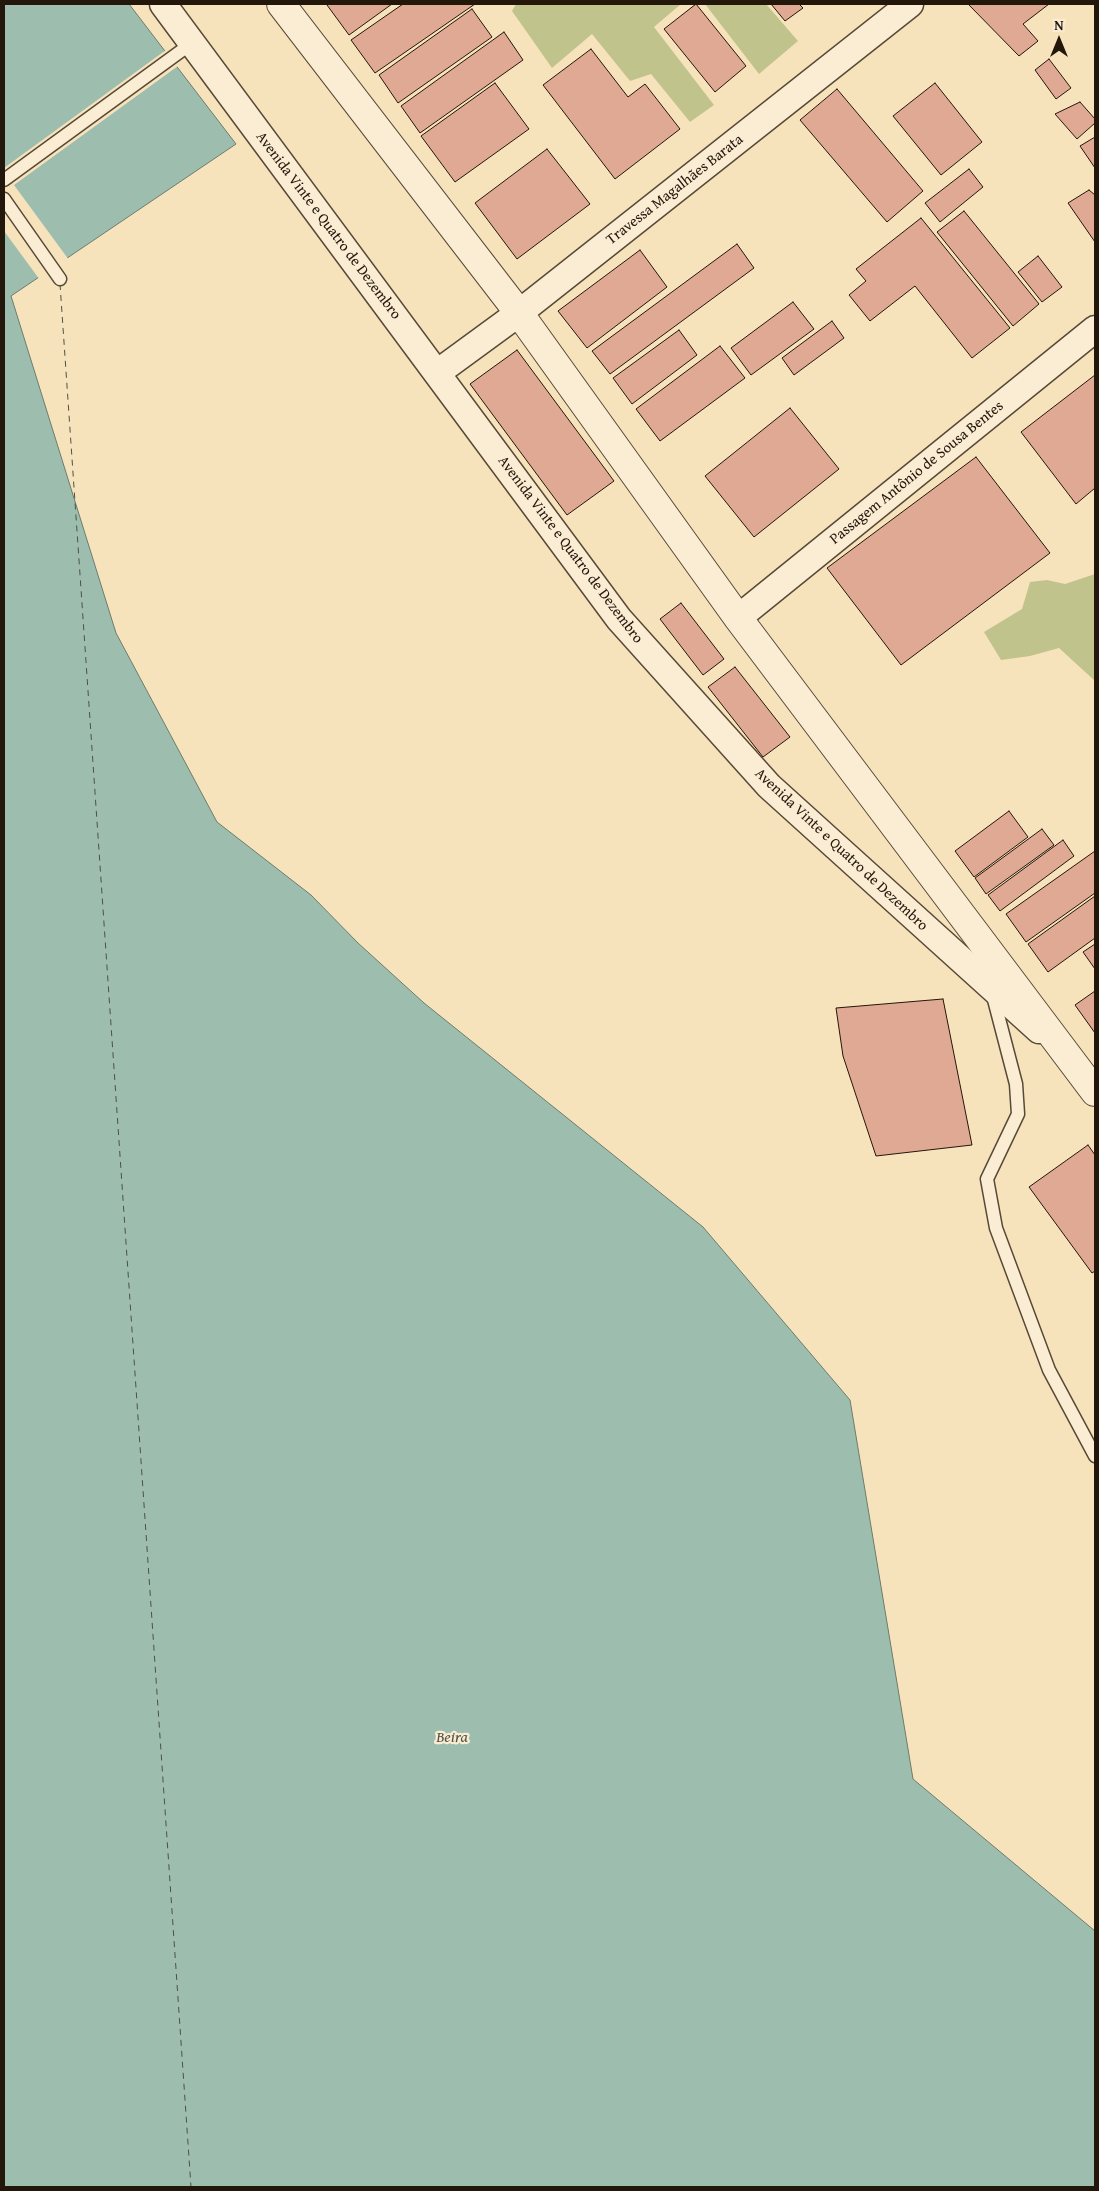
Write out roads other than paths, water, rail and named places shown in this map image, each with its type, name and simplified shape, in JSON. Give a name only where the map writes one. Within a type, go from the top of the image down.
[{"type":"street","name":"Avenida Vinte e Quatro de Dezembro","points":[[163,4],[619,619],[769,786],[1068,1056]]},
{"type":"street","name":"Avenida Vinte e Quatro de Dezembro","points":[[281,4],[519,313],[738,618],[1095,1092]]},
{"type":"street","name":"Travessa Magalhães Barata","points":[[437,373],[519,313],[910,4]]},
{"type":"street","name":"Passagem Antônio de Sousa Bentes","points":[[738,618],[1095,329]]},
{"type":"lane","points":[[4,180],[192,43]]},
{"type":"lane","points":[[4,199],[60,279]]},
{"type":"lane","points":[[990,985],[1016,1084],[1018,1114],[988,1179],[996,1228],[1049,1370],[1095,1456]]},
{"type":"water","name":"Beira","points":[[4,4],[129,4],[236,144],[11,296],[116,633],[217,822],[311,895],[358,943],[424,1003],[703,1227],[850,1400],[913,1779],[1095,1931],[1095,2187],[4,2187]]}]
